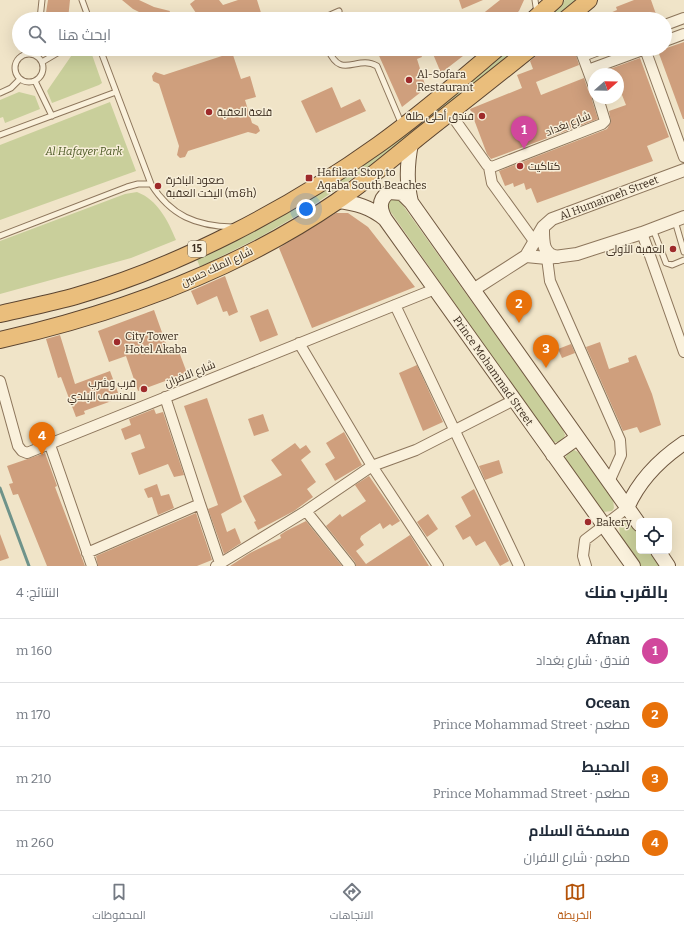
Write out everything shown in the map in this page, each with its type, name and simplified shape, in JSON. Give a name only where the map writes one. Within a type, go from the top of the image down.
[{"type":"highway","points":[[535,12],[555,0]]},
{"type":"highway","points":[[575,12],[589,0]]},
{"type":"highway","points":[[403,126],[489,56]]},
{"type":"highway","name":"شارع الملك حسين","points":[[0,340],[48,329],[105,313],[143,300],[199,277],[265,244],[337,201],[521,56]]},
{"type":"highway","name":"15","points":[[0,314],[77,296],[128,278],[188,254],[244,227],[321,183],[377,146],[403,126]]},
{"type":"highway","points":[[188,254],[186,260],[188,270],[192,275],[199,277]]},
{"type":"main road","points":[[410,144],[407,161],[407,182],[411,202]]},
{"type":"main road","points":[[385,219],[380,207],[381,201],[390,192],[402,193],[411,202],[636,520]]},
{"type":"main road","name":"Prince Mohammad Street","points":[[337,201],[365,206],[385,219],[633,566]]},
{"type":"main road","points":[[553,455],[577,438]]},
{"type":"main road","points":[[627,508],[639,484],[651,470],[684,443]]},
{"type":"main road","points":[[660,554],[668,566]]},
{"type":"street","points":[[672,22],[684,18]]},
{"type":"street","points":[[672,38],[684,34]]},
{"type":"street","points":[[583,56],[588,70]]},
{"type":"street","points":[[593,68],[626,56]]},
{"type":"street","points":[[648,56],[684,157]]},
{"type":"street","name":"شارع بغداد","points":[[489,167],[602,124],[605,119],[600,104]]},
{"type":"street","points":[[450,113],[489,167],[492,183],[534,241]]},
{"type":"street","name":"Al Humaimeh Street","points":[[526,256],[543,227],[552,219],[684,170]]},
{"type":"street","points":[[473,290],[526,256],[546,258],[577,254],[647,231],[679,218]]},
{"type":"street","points":[[543,227],[544,246],[546,251],[549,254],[559,257]]},
{"type":"street","points":[[647,231],[684,352]]},
{"type":"street","points":[[546,258],[550,281],[620,440],[621,455],[609,482]]},
{"type":"street","name":"شارع الافران","points":[[0,381],[18,446],[22,451],[27,453],[435,289]]},
{"type":"street","points":[[395,304],[519,566]]},
{"type":"street","points":[[299,343],[372,466],[438,566]]},
{"type":"street","points":[[165,397],[219,565],[306,511],[372,466],[416,450],[455,432],[514,400]]},
{"type":"street","points":[[50,444],[92,566]]},
{"type":"street","points":[[87,553],[200,504]]},
{"type":"street","points":[[586,566],[583,556],[585,540],[627,508]]},
{"type":"street","points":[[306,511],[350,566]]},
{"type":"lane","points":[[41,12],[42,0]]},
{"type":"lane","points":[[82,0],[86,12]]},
{"type":"lane","points":[[22,56],[16,62],[15,71],[20,79],[28,82],[35,81],[42,73],[42,62],[37,56]]},
{"type":"lane","points":[[42,62],[52,56]]},
{"type":"lane","points":[[103,56],[151,184],[165,203],[187,218],[213,226],[244,227]]},
{"type":"lane","points":[[332,56],[335,63],[340,65],[372,63],[377,66],[403,126]]},
{"type":"lane","points":[[0,93],[11,88],[20,79]]},
{"type":"lane","points":[[35,81],[52,116]]},
{"type":"lane","points":[[0,135],[116,92]]},
{"type":"lane","points":[[0,236],[127,187],[138,184],[151,184]]},
{"type":"lane","points":[[679,218],[684,252]]},
{"type":"lane","points":[[647,231],[666,263],[672,265],[684,260]]},
{"type":"green space","points":[[565,0],[576,0],[561,12],[550,12]]},
{"type":"green space","points":[[71,56],[92,56],[102,83],[52,103],[47,91]]},
{"type":"green space","points":[[496,56],[508,56],[393,150],[305,211],[260,237],[200,267],[195,255],[389,144]]},
{"type":"green space","points":[[19,92],[35,96],[40,109],[5,123],[3,117],[0,118],[0,100]]},
{"type":"green space","name":"Al Hafayer Park","points":[[110,102],[136,171],[0,220],[0,145]]},
{"type":"green space","points":[[137,192],[151,200],[161,212],[176,240],[131,258],[0,294],[0,241],[125,194]]},
{"type":"green space","points":[[388,198],[399,200],[562,428],[565,435],[561,441],[553,442],[549,438],[388,208]]},
{"type":"green space","points":[[570,450],[578,452],[613,499],[614,508],[612,511],[603,512],[566,463],[565,458]]},
{"type":"green space","points":[[623,522],[629,523],[636,531],[636,554],[652,554],[661,566],[641,566],[620,536],[619,524]]},
{"type":"building","points":[[48,0],[70,0],[69,12],[46,12]]},
{"type":"building","points":[[122,0],[139,0],[154,7],[170,11],[139,12]]},
{"type":"building","points":[[195,0],[219,0],[223,5],[238,0],[257,0],[261,12],[195,12],[190,4]]},
{"type":"building","points":[[459,0],[483,0],[462,9]]},
{"type":"building","points":[[500,0],[524,0],[518,12],[485,12]]},
{"type":"building","points":[[634,0],[651,0],[655,12],[612,12],[617,10],[616,7]]},
{"type":"building","points":[[684,42],[684,119],[660,56],[672,56],[672,46]]},
{"type":"building","name":"قلعة العقبة","points":[[222,56],[233,56],[241,79],[250,76],[256,97],[245,100],[252,123],[258,126],[260,131],[256,134],[248,132],[188,151],[185,157],[180,158],[177,155],[179,146],[159,84],[153,81],[152,76],[155,72],[164,75]]},
{"type":"building","points":[[379,56],[422,56],[417,59],[426,88],[402,107]]},
{"type":"building","points":[[434,56],[463,56],[441,73]]},
{"type":"building","points":[[536,56],[576,56],[579,65],[536,82],[541,95],[584,78],[588,90],[588,104],[593,104],[598,119],[491,159],[487,154],[470,109],[522,88],[517,75],[533,69],[530,61]]},
{"type":"building","points":[[640,58],[669,137],[647,146],[653,161],[537,203],[531,188],[526,190],[524,183],[514,187],[513,183],[505,186],[499,171],[607,129],[611,122],[609,111],[626,105],[624,100],[624,68],[612,68]]},
{"type":"building","points":[[332,87],[341,108],[360,99],[366,111],[316,133],[301,101]]},
{"type":"building","points":[[336,213],[348,213],[368,227],[415,287],[312,328],[279,248]]},
{"type":"building","points":[[225,276],[238,312],[229,316],[227,311],[223,312],[217,296],[197,305],[191,291]]},
{"type":"building","points":[[268,309],[278,335],[260,342],[250,316]]},
{"type":"building","points":[[154,310],[169,352],[178,349],[187,373],[138,391],[126,356],[109,362],[98,331]]},
{"type":"building","points":[[60,335],[75,384],[110,371],[120,398],[84,411],[85,414],[76,417],[61,377],[58,378],[46,339]]},
{"type":"building","points":[[600,342],[609,369],[629,362],[628,358],[636,355],[652,394],[661,425],[640,433],[637,427],[623,431],[586,347]]},
{"type":"building","points":[[571,344],[575,353],[562,358],[558,349]]},
{"type":"building","points":[[417,365],[443,422],[423,431],[399,373]]},
{"type":"building","points":[[207,398],[242,502],[221,514],[227,532],[235,528],[241,543],[224,554],[208,509],[218,505],[184,406]]},
{"type":"building","points":[[154,409],[156,414],[163,412],[184,475],[174,477],[168,464],[139,475],[131,453],[145,448],[140,434],[125,440],[121,429],[131,425],[129,419]]},
{"type":"building","points":[[263,414],[269,431],[254,436],[248,419]]},
{"type":"building","points":[[344,432],[362,465],[335,481],[325,464],[335,458],[326,443]]},
{"type":"building","points":[[295,443],[300,449],[306,445],[311,452],[301,460],[316,482],[307,489],[313,497],[294,511],[258,530],[254,522],[256,521],[243,496],[282,475],[271,460]]},
{"type":"building","points":[[45,453],[57,486],[55,487],[85,566],[47,566],[18,494],[13,495],[9,484],[13,483],[7,466]]},
{"type":"building","points":[[499,460],[503,473],[485,480],[479,466]]},
{"type":"building","points":[[369,476],[400,521],[392,526],[390,524],[383,529],[380,523],[361,536],[360,539],[364,545],[356,551],[366,564],[410,535],[429,566],[356,566],[355,562],[326,526],[340,514],[342,517],[366,501],[355,485]]},
{"type":"building","points":[[157,484],[161,496],[169,494],[174,508],[158,515],[152,497],[148,498],[144,489]]},
{"type":"building","points":[[474,489],[509,561],[500,566],[485,541],[476,546],[470,536],[463,540],[455,526],[471,516],[461,497]]},
{"type":"building","points":[[196,513],[212,560],[197,566],[98,566],[96,556]]},
{"type":"building","points":[[428,514],[438,529],[427,537],[417,522]]},
{"type":"building","points":[[306,521],[342,566],[230,566],[250,553],[281,538],[280,535]]},
{"type":"building","points":[[0,534],[9,558],[0,561]]},
{"type":"waterway","points":[[0,488],[29,566]]},
{"type":"place","name":"Al-Sofara Restaurant","points":[[409,80]]},
{"type":"place","name":"قلعة العقبة","points":[[209,112]]},
{"type":"place","name":"فندق أحلى طلة","points":[[482,116]]},
{"type":"place","name":"Afnan","points":[[524,149]]},
{"type":"place","name":"كتاكيت","points":[[520,166]]},
{"type":"place","name":"Hafilaat Stop to Aqaba South Beaches","points":[[309,178]]},
{"type":"place","name":"صعود الباخرة اليخت العقبة (m&h)","points":[[158,186]]},
{"type":"place","name":"العقبة الأولى","points":[[673,249]]},
{"type":"place","name":"Ocean","points":[[519,323]]},
{"type":"place","name":"City Tower Hotel Akaba","points":[[117,342]]},
{"type":"place","name":"المحيط","points":[[546,368]]},
{"type":"place","name":"قرب وشرب للمنسف البلدي","points":[[144,389]]},
{"type":"place","name":"مسمكة السلام","points":[[42,455]]},
{"type":"place","name":"Bakery","points":[[588,522]]}]
